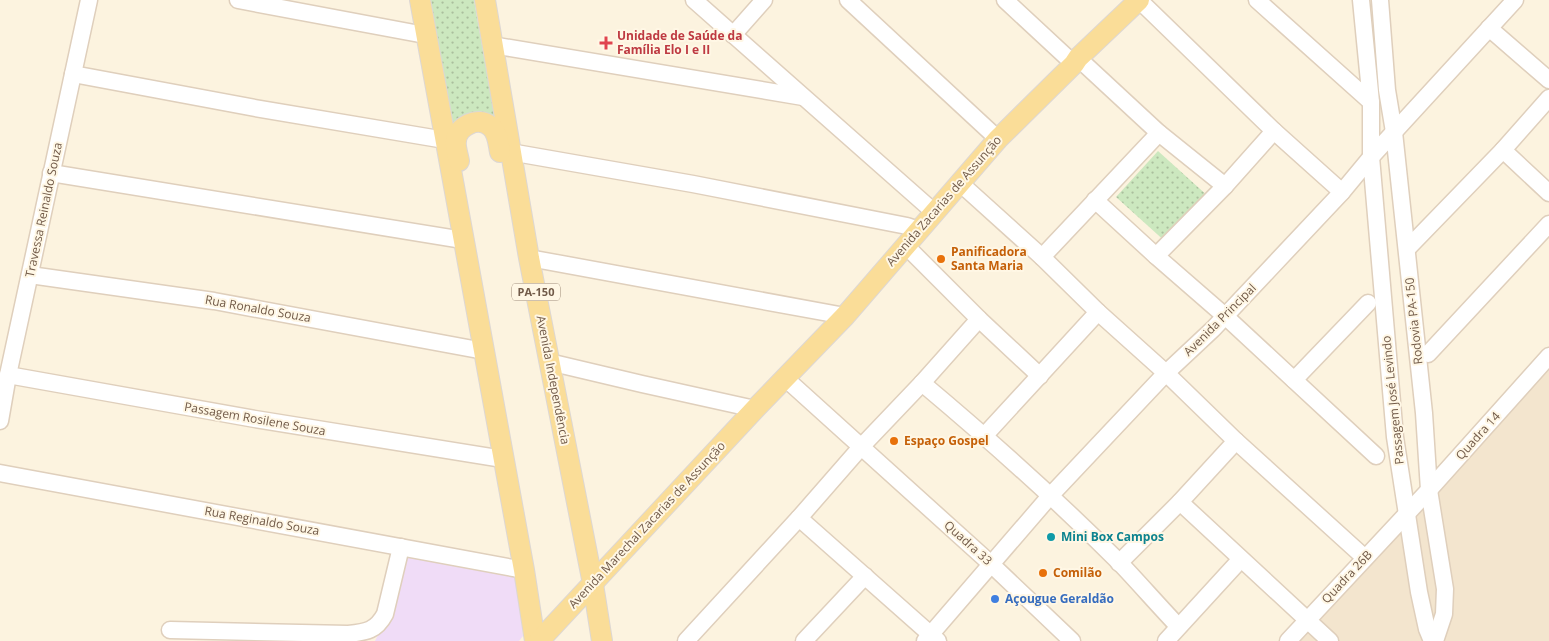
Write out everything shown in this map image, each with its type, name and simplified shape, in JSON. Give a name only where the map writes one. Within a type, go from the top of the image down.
[{"type":"main road","points":[[420,0],[537,641]]},
{"type":"main road","name":"Avenida Independência","points":[[485,0],[529,258],[593,584],[602,641]]},
{"type":"main road","name":"Avenida Zacarias de Assunção","points":[[756,409],[845,316],[998,139],[1139,0]]},
{"type":"main road","points":[[476,315],[480,286],[456,140],[460,130],[468,124],[484,123],[490,126],[496,134],[522,262],[536,293]]},
{"type":"main road","name":"Avenida Marechal Zacarias de Assunção","points":[[537,641],[593,584],[756,409]]},
{"type":"street","name":"Travessa Reinaldo Souza","points":[[0,421],[8,375],[89,0]]},
{"type":"street","points":[[238,0],[426,34]]},
{"type":"street","points":[[694,0],[934,212]]},
{"type":"street","points":[[733,34],[764,0]]},
{"type":"street","points":[[848,0],[998,139]]},
{"type":"street","points":[[1004,0],[1159,133],[1225,186]]},
{"type":"street","points":[[1139,0],[1274,131],[1342,192]]},
{"type":"street","points":[[1257,0],[1371,102]]},
{"type":"street","points":[[1360,0],[1371,102],[1371,156]]},
{"type":"street","name":"Avenida Principal","points":[[931,639],[991,564],[1050,496],[1166,373],[1226,316],[1342,192],[1371,156],[1515,0]]},
{"type":"street","name":"Rodovia PA-150","points":[[1384,3],[1388,90],[1424,412],[1429,490],[1445,589],[1442,621],[1433,641]]},
{"type":"street","points":[[1489,28],[1549,80]]},
{"type":"street","points":[[492,46],[804,97]]},
{"type":"street","points":[[73,74],[255,108],[445,140]]},
{"type":"street","points":[[1407,249],[1503,150],[1549,98]]},
{"type":"street","points":[[1156,256],[1225,186],[1274,131]]},
{"type":"street","points":[[1042,257],[1159,133]]},
{"type":"street","points":[[1503,150],[1549,193]]},
{"type":"street","points":[[510,152],[907,226],[912,238],[979,319],[1040,376]]},
{"type":"street","name":"Passagem José Levindo","points":[[1371,156],[1396,437],[1419,592],[1427,629],[1433,641]]},
{"type":"street","points":[[51,174],[463,240]]},
{"type":"street","points":[[960,183],[1042,257],[1236,441],[1365,558]]},
{"type":"street","points":[[1095,200],[1226,316],[1376,456]]},
{"type":"street","points":[[1428,354],[1549,224]]},
{"type":"street","points":[[529,258],[845,316]]},
{"type":"street","name":"Rua Ronaldo Souza","points":[[30,276],[214,302],[484,351]]},
{"type":"street","points":[[1294,380],[1368,303]]},
{"type":"street","points":[[985,435],[1098,312]]},
{"type":"street","points":[[686,641],[979,319]]},
{"type":"street","name":"Quadra 14","points":[[1407,514],[1549,356]]},
{"type":"street","points":[[549,362],[756,409]]},
{"type":"street","name":"Passagem Rosilene Souza","points":[[8,375],[255,419],[503,459]]},
{"type":"street","name":"Quadra 33","points":[[785,378],[991,564],[1072,641]]},
{"type":"street","points":[[922,383],[985,435],[1050,496],[1119,563],[1178,626]]},
{"type":"street","points":[[1119,563],[1180,502],[1236,441]]},
{"type":"street","name":"Rua Reginaldo Souza","points":[[0,473],[524,570]]},
{"type":"street","points":[[1180,502],[1330,641]]},
{"type":"street","name":"Quadra 26B","points":[[1288,641],[1407,514]]},
{"type":"street","points":[[798,518],[865,576],[931,639]]},
{"type":"street","points":[[170,630],[240,636],[366,632],[374,628],[385,614],[401,547]]},
{"type":"street","points":[[1166,641],[1241,559]]},
{"type":"street","points":[[804,641],[865,576]]},
{"type":"shaded area","points":[[1549,348],[1549,641],[1290,641],[1410,501]]},
{"type":"shaded area","points":[[405,556],[516,576],[523,636],[519,641],[375,641],[395,600]]},
{"type":"green space","points":[[426,0],[474,0],[495,119],[461,119],[448,126]]},
{"type":"green space","points":[[1158,151],[1210,198],[1168,244],[1116,197]]},
{"type":"place","name":"Unidade de Saúde da Família Elo I e II","points":[[606,43]]},
{"type":"place","name":"Panificadora Santa Maria","points":[[941,259]]},
{"type":"place","name":"Espaço Gospel","points":[[894,441]]},
{"type":"place","name":"Mini Box Campos","points":[[1051,537]]},
{"type":"place","name":"Comilão","points":[[1043,573]]},
{"type":"place","name":"Açougue Geraldão","points":[[995,599]]}]
